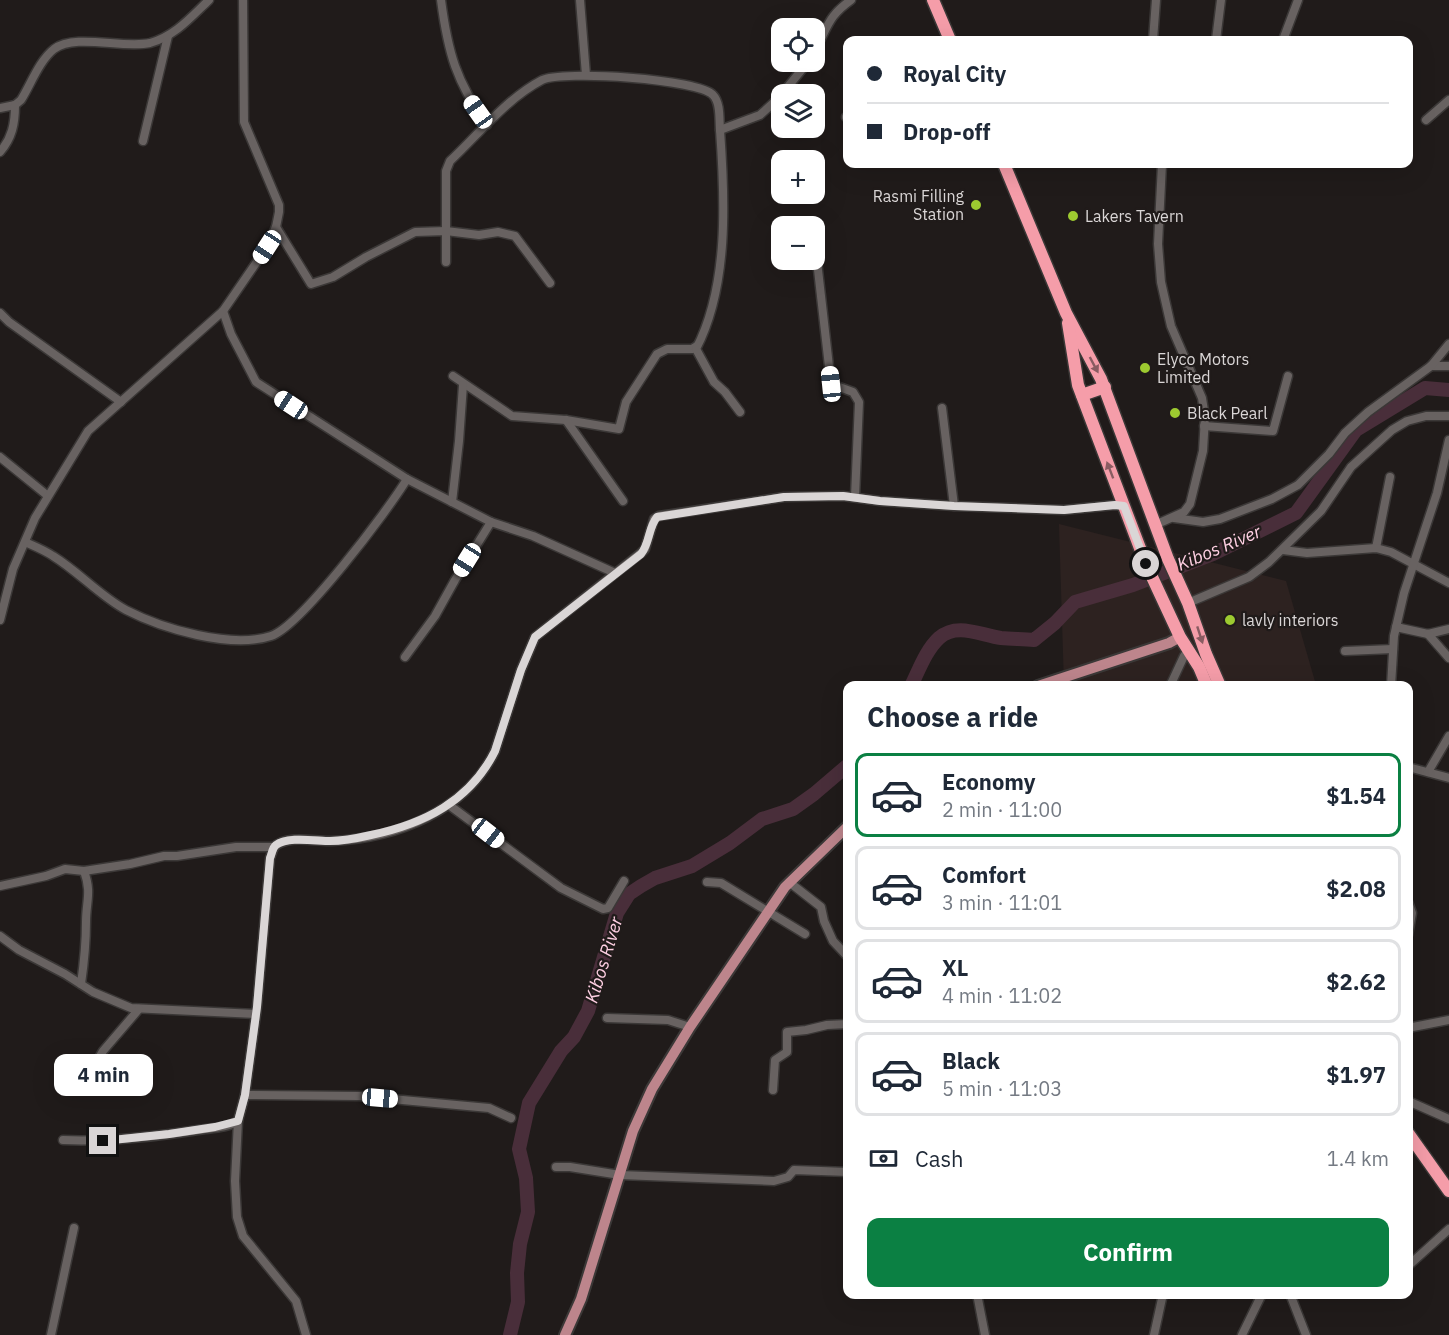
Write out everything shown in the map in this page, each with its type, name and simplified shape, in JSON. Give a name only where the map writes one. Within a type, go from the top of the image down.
[{"type":"highway","points":[[933,0],[948,36]]},
{"type":"highway","points":[[1006,168],[1066,313],[1105,387],[1168,559],[1188,603],[1218,681]]},
{"type":"highway","points":[[1066,313],[1078,385],[1146,564],[1180,637],[1205,681]]},
{"type":"highway","points":[[1082,395],[1105,387]]},
{"type":"highway","points":[[1413,1140],[1449,1191]]},
{"type":"highway","points":[[1413,1148],[1449,1198]]},
{"type":"main road","points":[[1053,681],[1169,643],[1180,637]]},
{"type":"main road","points":[[565,1335],[581,1299],[633,1131],[652,1089],[766,912],[789,882],[843,831]]},
{"type":"street","points":[[0,108],[15,105],[21,100],[47,56],[62,44],[75,42],[115,45],[148,43],[168,36],[181,27],[209,0]]},
{"type":"street","points":[[0,620],[13,570],[34,518],[88,431],[223,311],[267,247],[276,227],[279,205],[244,122],[243,0]]},
{"type":"street","points":[[441,0],[445,31],[456,72],[470,100],[487,125]]},
{"type":"street","points":[[580,0],[586,75]]},
{"type":"street","points":[[825,30],[837,10],[851,0]]},
{"type":"street","points":[[1153,36],[1156,0]]},
{"type":"street","points":[[1216,36],[1221,0]]},
{"type":"street","points":[[1284,36],[1298,0]]},
{"type":"street","points":[[142,141],[168,36]]},
{"type":"street","points":[[791,84],[800,72]]},
{"type":"street","points":[[446,262],[447,166],[507,105],[545,78],[586,75],[638,77],[711,93],[718,105],[724,186],[722,249],[715,291],[701,341],[697,346],[692,349],[667,349],[657,354],[626,402],[619,429],[566,420],[512,416],[463,385],[453,376]]},
{"type":"street","points":[[1426,120],[1449,100]]},
{"type":"street","points":[[0,152],[15,123],[15,105]]},
{"type":"street","points":[[720,130],[760,115],[771,105]]},
{"type":"street","points":[[1155,525],[1184,512],[1190,504],[1203,451],[1204,426],[1202,398],[1171,326],[1161,282],[1158,244],[1163,168]]},
{"type":"street","points":[[276,227],[311,284],[333,278],[366,257],[415,232],[446,231],[479,235],[498,232],[515,236],[550,283]]},
{"type":"street","points":[[818,270],[831,384],[854,392],[859,402],[855,497]]},
{"type":"street","points":[[223,311],[231,334],[255,382],[406,479],[491,522],[533,536],[615,573]]},
{"type":"street","points":[[0,313],[9,322],[121,402]]},
{"type":"street","points":[[1174,518],[1203,522],[1220,519],[1272,499],[1298,484],[1329,454],[1345,433],[1368,412],[1431,366],[1449,344]]},
{"type":"street","points":[[697,346],[696,349],[714,382],[740,412]]},
{"type":"street","points":[[1431,366],[1449,366]]},
{"type":"street","points":[[1204,426],[1273,431],[1288,376]]},
{"type":"street","points":[[452,502],[463,385]]},
{"type":"street","points":[[942,408],[954,506]]},
{"type":"street","points":[[1188,603],[1249,577],[1283,550],[1321,511],[1351,467],[1379,441],[1407,421],[1426,416],[1449,416]]},
{"type":"street","points":[[566,420],[623,501]]},
{"type":"street","points":[[1391,681],[1396,627],[1413,565],[1434,503],[1449,440]]},
{"type":"street","points":[[0,457],[48,496]]},
{"type":"street","points":[[1376,548],[1390,477]]},
{"type":"street","points":[[25,542],[54,556],[124,609],[147,619],[212,638],[257,639],[273,635],[285,628],[323,589],[376,524],[406,479]]},
{"type":"street","points":[[306,1335],[296,1301],[243,1236],[237,1217],[238,1121],[245,1095],[256,1014],[270,858],[276,845],[306,839],[332,841],[397,830],[427,818],[450,805],[474,783],[490,762],[521,670],[535,637],[645,549],[654,519],[659,516],[737,506],[784,497],[843,496],[954,506],[1064,510],[1124,506]]},
{"type":"street","points":[[405,657],[435,616],[491,522]]},
{"type":"street","points":[[1283,550],[1307,553],[1376,548],[1392,552],[1449,583]]},
{"type":"street","points":[[1396,627],[1428,634],[1449,629]]},
{"type":"street","points":[[1428,634],[1449,658]]},
{"type":"street","points":[[1345,651],[1393,648]]},
{"type":"street","points":[[1172,681],[1184,656]]},
{"type":"street","points":[[1428,772],[1449,736]]},
{"type":"street","points":[[1413,768],[1449,778]]},
{"type":"street","points":[[450,805],[561,888],[603,909],[608,908],[624,881]]},
{"type":"street","points":[[0,886],[46,876],[65,869],[84,871],[164,856],[236,847],[274,848]]},
{"type":"street","points":[[81,984],[90,887],[84,871]]},
{"type":"street","points":[[707,882],[721,883],[805,934]]},
{"type":"street","points":[[789,882],[820,907],[833,940],[843,951]]},
{"type":"street","points":[[0,936],[19,950],[114,1003],[138,1009],[256,1014]]},
{"type":"street","points":[[85,1082],[103,1051],[138,1009]]},
{"type":"street","points":[[607,1018],[668,1020],[690,1027]]},
{"type":"street","points":[[1413,1027],[1449,1020]]},
{"type":"street","points":[[773,1090],[775,1060],[788,1052],[787,1032],[843,1024]]},
{"type":"street","points":[[245,1095],[359,1096],[489,1108],[511,1118]]},
{"type":"street","points":[[1413,1102],[1419,1104],[1425,1110],[1449,1119]]},
{"type":"street","points":[[63,1140],[103,1141],[169,1134],[238,1121]]},
{"type":"street","points":[[556,1167],[620,1175],[774,1181],[788,1177],[794,1170],[843,1172]]},
{"type":"street","points":[[51,1335],[74,1228]]},
{"type":"street","points":[[1413,1261],[1449,1229]]},
{"type":"street","points":[[978,1299],[985,1335]]},
{"type":"street","points":[[1154,1335],[1162,1299]]},
{"type":"street","points":[[1242,1335],[1260,1299]]},
{"type":"street","points":[[1292,1299],[1306,1335]]},
{"type":"shaded area","points":[[1059,524],[1286,581],[1315,681],[1064,681]]},
{"type":"waterway","name":"Kibos River","points":[[913,681],[930,648],[946,633],[961,630],[1001,638],[1034,640],[1055,623],[1075,602],[1133,585],[1213,554],[1296,513],[1356,430],[1425,388],[1449,390]]},
{"type":"waterway","name":"Kibos River","points":[[510,1335],[518,1302],[517,1273],[520,1244],[528,1212],[526,1178],[519,1149],[529,1103],[561,1051],[574,1037],[588,1011],[617,913],[629,894],[641,886],[655,878],[692,866],[730,843],[762,819],[793,809],[843,769]]},
{"type":"place","name":"Rasmi Filling Station","points":[[976,205]]},
{"type":"place","name":"Lakers Tavern","points":[[1073,216]]},
{"type":"place","name":"Elyco Motors Limited","points":[[1145,368]]},
{"type":"place","name":"Black Pearl","points":[[1175,413]]},
{"type":"place","name":"lavly interiors","points":[[1230,620]]},
{"type":"route","points":[[103,1141],[236,1124],[240,1119],[245,1095],[262,962],[270,858],[276,845],[306,839],[332,841],[397,830],[427,818],[450,805],[474,783],[490,762],[521,670],[535,637],[552,621],[641,554],[645,549],[654,519],[657,517],[784,497],[843,496],[954,506],[1064,510],[1115,505],[1124,506],[1146,564]]}]
